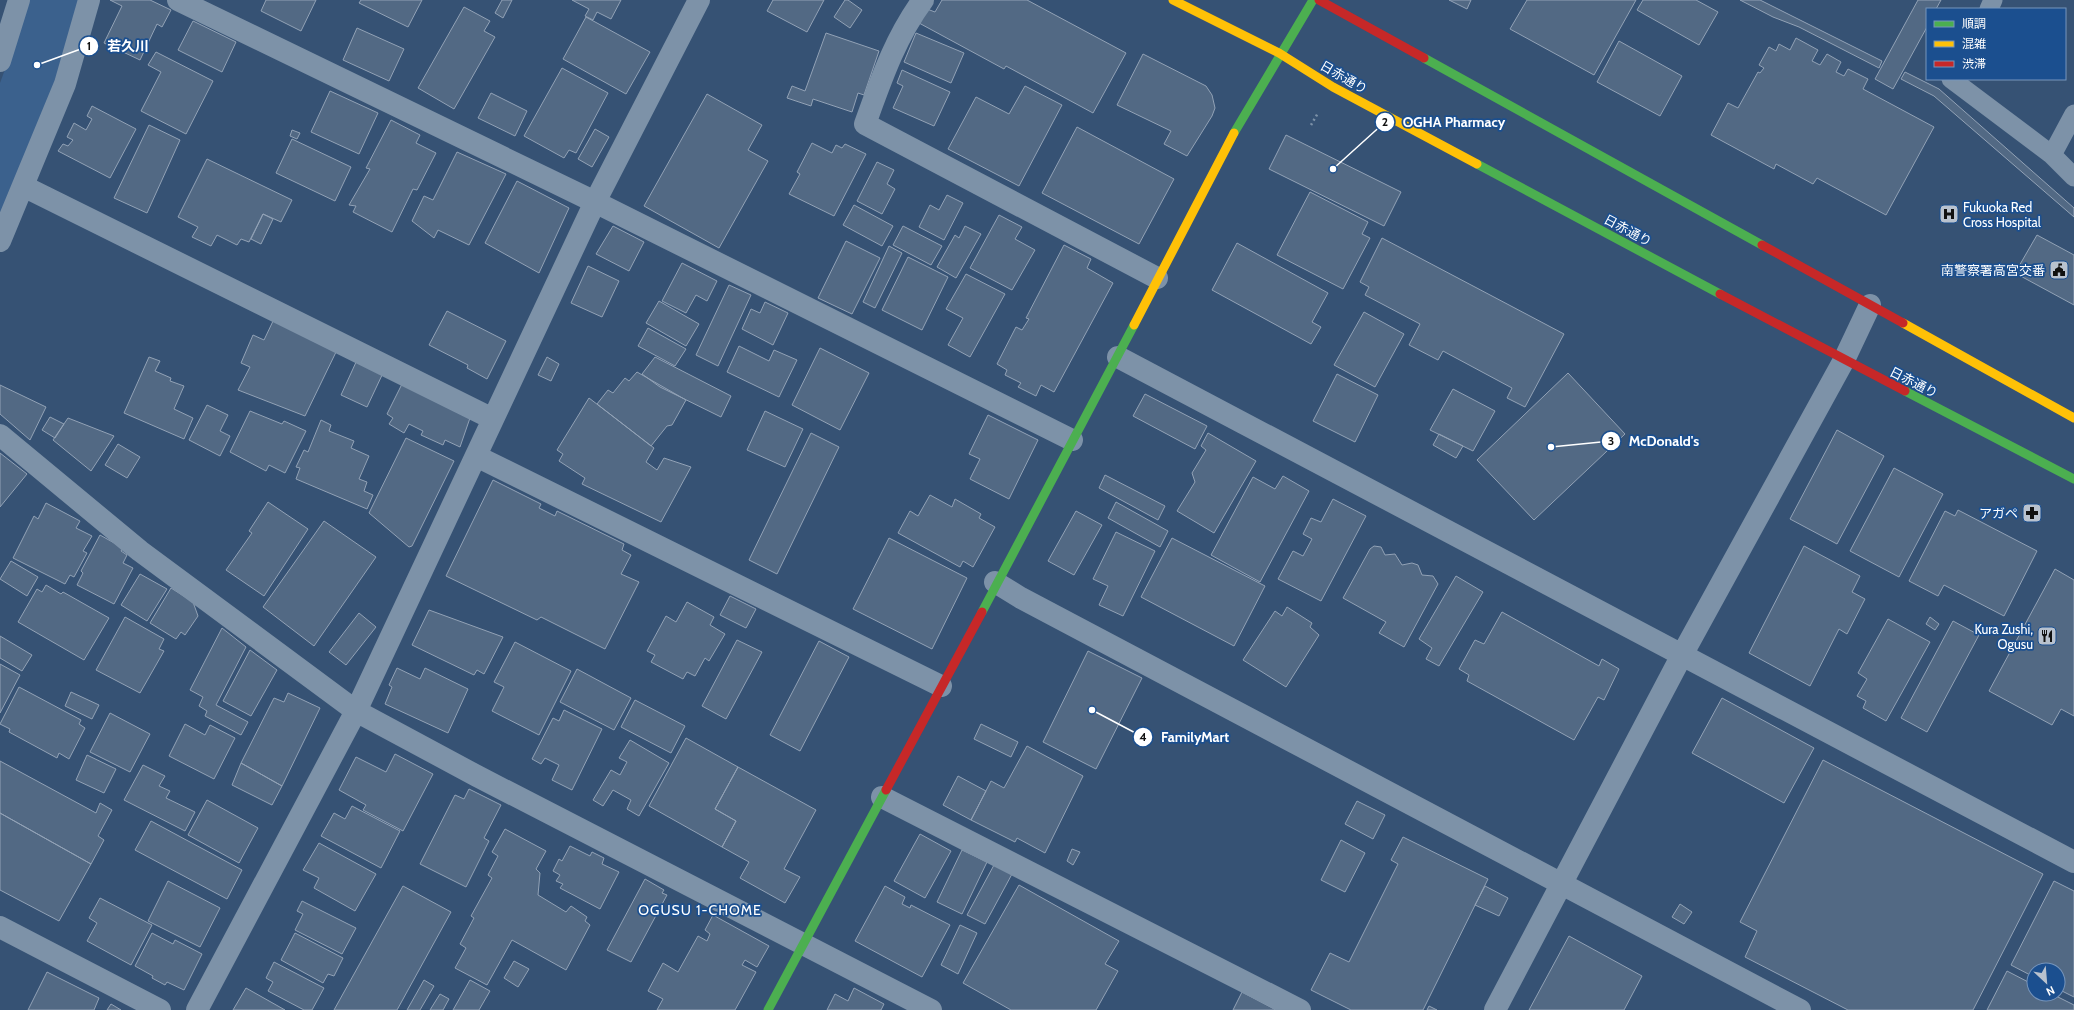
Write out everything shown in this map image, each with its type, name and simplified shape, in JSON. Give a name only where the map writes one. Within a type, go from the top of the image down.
[{"type":"main road","name":"日赤通り","points":[[1173,0],[1279,53],[1333,87],[1844,360],[2074,479]]},
{"type":"main road","points":[[768,1010],[995,582],[1118,356],[1157,278],[1254,96],[1279,53],[1313,0]]},
{"type":"main road","points":[[1319,0],[2074,418]]},
{"type":"street","points":[[0,61],[19,0]]},
{"type":"street","points":[[0,241],[65,84],[88,0]]},
{"type":"street","points":[[178,0],[595,202],[1072,440]]},
{"type":"street","points":[[198,1010],[356,711],[595,202],[699,0]]},
{"type":"street","points":[[923,0],[907,21],[890,55],[865,124],[1157,278]]},
{"type":"street","points":[[24,186],[493,419]]},
{"type":"street","points":[[1495,1010],[1682,655],[1844,360],[1870,305]]},
{"type":"street","points":[[1118,356],[2074,862]]},
{"type":"street","points":[[0,435],[140,551],[356,711],[491,783],[931,1010]]},
{"type":"street","points":[[476,456],[941,686]]},
{"type":"street","points":[[995,582],[1021,598],[1800,1010]]},
{"type":"street","points":[[882,797],[1300,1010]]},
{"type":"street","points":[[0,927],[160,1010]]},
{"type":"lane","points":[[1952,80],[2052,155],[2074,177]]},
{"type":"lane","points":[[2052,155],[2074,114]]},
{"type":"water","points":[[25,0],[81,0],[57,82],[0,221],[0,83],[11,53]]},
{"type":"building","points":[[110,0],[150,0],[171,10],[162,27],[157,24],[140,60],[104,43],[122,6]]},
{"type":"building","points":[[266,0],[316,0],[301,31],[261,11]]},
{"type":"building","points":[[361,0],[422,0],[408,27],[359,3]]},
{"type":"building","points":[[502,0],[512,0],[503,18],[495,13]]},
{"type":"building","points":[[572,0],[621,0],[611,19],[597,12],[593,20],[585,16],[589,9]]},
{"type":"building","points":[[773,0],[824,0],[807,32],[767,11]]},
{"type":"building","points":[[845,0],[848,0],[862,10],[850,28],[834,17]]},
{"type":"building","points":[[942,0],[1027,0],[1126,53],[1093,113],[1006,66],[1004,69],[919,23],[927,9],[935,12]]},
{"type":"building","points":[[1449,0],[1471,0],[1467,9]]},
{"type":"building","points":[[1527,0],[1636,0],[1594,75],[1510,29]]},
{"type":"building","points":[[1643,0],[1696,0],[1718,12],[1699,45],[1637,10]]},
{"type":"building","points":[[1740,0],[1760,0],[1882,61],[1879,68],[1799,27],[1773,17]]},
{"type":"building","points":[[1918,0],[1941,0],[1937,8],[1926,8],[1926,29],[1893,89],[1875,79]]},
{"type":"building","points":[[464,7],[490,21],[484,31],[495,37],[454,109],[418,88]]},
{"type":"building","points":[[586,17],[650,52],[626,94],[563,59]]},
{"type":"building","points":[[193,21],[236,42],[222,72],[178,50]]},
{"type":"building","points":[[357,28],[404,49],[389,81],[343,60]]},
{"type":"building","points":[[826,33],[879,51],[864,95],[858,93],[852,112],[813,99],[811,106],[787,98],[792,86],[805,91]]},
{"type":"building","points":[[916,33],[964,53],[951,83],[904,62]]},
{"type":"building","points":[[1796,38],[1818,50],[1812,61],[1820,65],[1827,54],[1841,62],[1836,72],[1844,76],[1848,69],[1868,79],[1863,89],[1934,127],[1886,215],[1817,178],[1813,184],[1776,164],[1774,169],[1711,135],[1728,103],[1738,108],[1758,72],[1760,73],[1764,68],[1759,65],[1769,47],[1776,51],[1779,44],[1790,50]]},
{"type":"building","points":[[1619,41],[1682,76],[1660,116],[1597,82]]},
{"type":"building","points":[[156,52],[213,81],[186,134],[141,111],[161,72],[148,65]]},
{"type":"building","points":[[1143,54],[1206,86],[1212,95],[1215,108],[1212,116],[1187,156],[1164,144],[1171,131],[1117,105]]},
{"type":"building","points":[[562,68],[608,93],[576,153],[569,150],[564,158],[524,136]]},
{"type":"building","points":[[902,70],[950,92],[934,126],[893,108],[903,86],[897,83]]},
{"type":"building","points":[[1905,72],[1939,89],[2074,208],[2074,217],[1934,96],[1901,79]]},
{"type":"building","points":[[1025,86],[1062,105],[1019,186],[948,149],[976,97],[1009,114]]},
{"type":"building","points":[[330,91],[378,113],[359,154],[311,132]]},
{"type":"building","points":[[491,93],[527,111],[515,136],[478,118]]},
{"type":"building","points":[[707,94],[762,125],[748,150],[768,161],[719,248],[644,206]]},
{"type":"building","points":[[92,106],[136,129],[110,178],[58,151],[63,144],[68,146],[73,140],[67,137],[74,123],[86,130],[92,119],[87,116]]},
{"type":"building","points":[[391,120],[420,135],[416,143],[436,153],[417,190],[413,189],[392,232],[353,212],[356,206],[349,205],[370,169],[366,168]]},
{"type":"building","points":[[149,125],[180,140],[147,213],[114,198]]},
{"type":"building","points":[[1077,127],[1174,179],[1139,244],[1042,193]]},
{"type":"building","points":[[595,129],[609,137],[592,167],[578,159]]},
{"type":"building","points":[[292,130],[300,133],[297,139],[290,136]]},
{"type":"building","points":[[1286,135],[1401,192],[1384,226],[1269,169]]},
{"type":"building","points":[[292,139],[351,167],[335,201],[276,173]]},
{"type":"building","points":[[812,143],[832,153],[836,145],[842,148],[845,144],[866,154],[834,216],[789,194],[800,174],[797,172]]},
{"type":"building","points":[[457,152],[506,174],[469,245],[438,230],[434,238],[412,221],[424,196],[433,200]]},
{"type":"building","points":[[207,159],[292,200],[281,222],[263,214],[249,242],[241,239],[237,245],[217,235],[211,246],[192,237],[198,227],[178,217]]},
{"type":"building","points":[[877,162],[894,170],[887,184],[895,189],[882,214],[857,201]]},
{"type":"building","points":[[517,181],[569,208],[539,273],[485,243]]},
{"type":"building","points":[[1310,192],[1368,222],[1362,234],[1370,238],[1343,289],[1277,255]]},
{"type":"building","points":[[947,195],[963,203],[944,240],[919,227],[930,205],[939,210]]},
{"type":"building","points":[[854,205],[893,226],[882,246],[843,225]]},
{"type":"building","points":[[263,214],[273,219],[261,244],[251,239]]},
{"type":"building","points":[[999,215],[1022,227],[1015,239],[1035,250],[1012,290],[970,268]]},
{"type":"building","points":[[613,226],[644,242],[629,271],[596,254]]},
{"type":"building","points":[[903,226],[942,246],[931,265],[893,245]]},
{"type":"building","points":[[965,226],[981,234],[956,278],[937,267],[955,235],[959,238]]},
{"type":"building","points":[[2037,235],[2074,255],[2074,305],[2015,273]]},
{"type":"building","points":[[1382,238],[1564,334],[1525,407],[1507,398],[1512,388],[1443,351],[1438,360],[1409,345],[1420,324],[1365,295],[1369,287],[1360,282]]},
{"type":"building","points":[[846,241],[880,258],[852,314],[818,298]]},
{"type":"building","points":[[1237,243],[1328,293],[1312,322],[1321,327],[1311,344],[1212,290]]},
{"type":"building","points":[[1064,245],[1091,259],[1087,268],[1113,283],[1054,392],[1041,385],[1036,396],[1018,387],[1021,383],[1005,375],[1007,370],[997,364],[1016,327],[1022,330],[1029,319],[1026,318]]},
{"type":"building","points":[[889,246],[902,253],[875,308],[863,302]]},
{"type":"building","points":[[908,257],[948,277],[922,330],[882,310]]},
{"type":"building","points":[[682,263],[717,281],[707,301],[696,295],[686,313],[662,301]]},
{"type":"building","points":[[588,266],[619,281],[602,317],[571,303]]},
{"type":"building","points":[[966,274],[1005,294],[970,357],[948,345],[963,318],[946,309]]},
{"type":"building","points":[[729,285],[751,295],[718,366],[696,355]]},
{"type":"building","points":[[659,301],[699,324],[686,346],[646,323]]},
{"type":"building","points":[[765,302],[788,313],[773,345],[742,329],[751,309],[760,313]]},
{"type":"building","points":[[447,311],[506,341],[487,379],[467,368],[468,365],[429,345]]},
{"type":"building","points":[[1364,312],[1404,334],[1375,387],[1334,365]]},
{"type":"building","points":[[274,319],[337,350],[305,416],[238,390],[250,367],[241,363],[253,335],[264,340]]},
{"type":"building","points":[[648,328],[686,349],[675,366],[638,346]]},
{"type":"building","points":[[739,346],[769,361],[774,350],[797,360],[779,397],[727,372]]},
{"type":"building","points":[[820,348],[869,373],[840,430],[792,405]]},
{"type":"building","points":[[149,357],[160,361],[155,371],[171,378],[170,381],[184,386],[174,409],[193,418],[184,439],[124,413]]},
{"type":"building","points":[[547,357],[559,364],[551,381],[538,375]]},
{"type":"building","points":[[655,357],[731,396],[721,417],[660,387],[642,374]]},
{"type":"building","points":[[357,360],[383,373],[367,407],[341,395]]},
{"type":"building","points":[[637,372],[686,400],[672,425],[667,426],[651,446],[597,404],[608,390],[613,393],[625,378],[629,381]]},
{"type":"building","points":[[1568,373],[1625,434],[1534,520],[1477,460]]},
{"type":"building","points":[[1337,374],[1378,395],[1355,442],[1313,421]]},
{"type":"building","points":[[403,382],[471,415],[460,447],[445,440],[443,445],[421,435],[423,431],[409,424],[404,433],[389,424],[393,418],[387,414]]},
{"type":"building","points":[[0,385],[46,407],[30,440],[0,414]]},
{"type":"building","points":[[1453,389],[1495,411],[1473,451],[1430,430]]},
{"type":"building","points":[[1145,394],[1207,426],[1195,449],[1133,416]]},
{"type":"building","points":[[589,398],[654,448],[646,462],[657,470],[664,458],[691,467],[661,522],[582,484],[585,478],[559,461],[563,454],[557,450]]},
{"type":"building","points":[[207,405],[228,415],[220,431],[230,436],[220,456],[189,440]]},
{"type":"building","points":[[250,411],[282,424],[284,421],[306,431],[285,473],[269,465],[266,471],[230,452]]},
{"type":"building","points":[[765,411],[803,429],[785,467],[747,450]]},
{"type":"building","points":[[988,415],[1038,440],[1009,499],[970,479],[980,459],[969,454]]},
{"type":"building","points":[[50,417],[64,424],[55,438],[42,430]]},
{"type":"building","points":[[68,418],[114,436],[91,471],[53,440]]},
{"type":"building","points":[[321,420],[331,425],[329,431],[354,441],[351,448],[369,456],[359,479],[367,482],[364,491],[373,495],[367,509],[296,479],[300,468],[296,467],[304,450],[308,452]]},
{"type":"building","points":[[1837,430],[1884,456],[1837,544],[1790,519]]},
{"type":"building","points":[[811,433],[839,447],[777,574],[749,560]]},
{"type":"building","points":[[1208,433],[1256,461],[1214,533],[1177,511],[1195,482],[1192,473],[1206,450],[1201,446]]},
{"type":"building","points":[[1439,434],[1463,446],[1456,458],[1433,445]]},
{"type":"building","points":[[406,438],[454,461],[412,546],[409,547],[369,513]]},
{"type":"building","points":[[118,444],[140,457],[127,478],[105,465]]},
{"type":"building","points":[[0,453],[27,474],[0,507]]},
{"type":"building","points":[[1894,468],[1943,494],[1899,577],[1850,551]]},
{"type":"building","points":[[1105,475],[1165,506],[1158,520],[1099,488]]},
{"type":"building","points":[[1283,476],[1309,491],[1260,582],[1211,555],[1253,477],[1275,489]]},
{"type":"building","points":[[493,480],[541,504],[539,508],[555,516],[557,511],[624,544],[622,550],[631,555],[621,574],[639,582],[605,649],[541,617],[537,620],[446,576]]},
{"type":"building","points":[[930,495],[952,507],[955,499],[981,514],[979,518],[995,527],[973,567],[963,561],[960,567],[898,533],[910,511],[918,516]]},
{"type":"building","points":[[1333,499],[1366,516],[1321,601],[1278,579],[1293,551],[1303,556],[1312,539],[1303,534],[1311,518],[1321,522]]},
{"type":"building","points":[[268,502],[308,529],[264,596],[226,570],[252,533],[249,531]]},
{"type":"building","points":[[1116,502],[1168,531],[1160,547],[1108,518]]},
{"type":"building","points":[[46,503],[80,521],[76,528],[92,536],[83,551],[87,553],[74,577],[70,575],[65,584],[13,558],[34,516],[38,519]]},
{"type":"building","points":[[1958,510],[2037,551],[2004,616],[1944,585],[1938,596],[1909,581],[1945,511],[1955,516]]},
{"type":"building","points":[[1076,511],[1102,525],[1074,575],[1048,561]]},
{"type":"building","points":[[324,521],[376,557],[314,646],[263,607]]},
{"type":"building","points":[[1116,532],[1155,551],[1123,616],[1099,605],[1108,586],[1093,579]]},
{"type":"building","points":[[100,535],[123,548],[121,551],[127,555],[123,563],[133,568],[114,604],[77,585],[83,573],[81,571]]},
{"type":"building","points":[[889,538],[967,578],[932,649],[853,609]]},
{"type":"building","points":[[1172,538],[1265,586],[1234,646],[1141,597]]},
{"type":"building","points":[[1374,546],[1381,547],[1385,555],[1395,554],[1402,565],[1412,563],[1418,565],[1422,575],[1433,576],[1438,584],[1404,647],[1379,633],[1386,622],[1343,598],[1370,549]]},
{"type":"building","points":[[1804,546],[1860,576],[1852,592],[1865,599],[1847,634],[1839,629],[1810,686],[1749,653]]},
{"type":"building","points":[[11,561],[38,577],[27,596],[0,579]]},
{"type":"building","name":"Kura Zushi, Ogusu","points":[[2055,569],[2074,580],[2074,716],[2061,709],[2052,725],[1989,691]]},
{"type":"building","points":[[140,574],[167,589],[147,621],[121,605]]},
{"type":"building","points":[[1456,576],[1483,592],[1439,666],[1426,659],[1432,648],[1419,639]]},
{"type":"building","points":[[46,585],[61,594],[63,592],[109,618],[84,660],[18,622],[37,589],[42,592]]},
{"type":"building","points":[[171,588],[193,602],[198,616],[185,635],[181,632],[176,639],[150,623]]},
{"type":"building","points":[[730,596],[756,609],[746,628],[720,615]]},
{"type":"building","points":[[687,602],[714,617],[710,625],[725,634],[709,661],[705,658],[695,676],[687,672],[683,679],[651,662],[655,655],[647,651],[666,616],[676,622]]},
{"type":"building","points":[[1287,607],[1312,623],[1310,627],[1319,635],[1286,687],[1243,660],[1275,611],[1282,616]]},
{"type":"building","points":[[429,610],[503,637],[484,674],[477,670],[474,675],[412,645]]},
{"type":"building","points":[[1502,612],[1599,666],[1602,659],[1619,669],[1604,700],[1598,697],[1574,740],[1467,681],[1469,675],[1459,669],[1475,640],[1484,644]]},
{"type":"building","points":[[359,613],[376,627],[346,665],[329,652]]},
{"type":"building","points":[[125,617],[164,639],[159,649],[164,651],[140,693],[96,670]]},
{"type":"building","points":[[1930,617],[1939,624],[1935,630],[1926,624]]},
{"type":"building","points":[[1888,619],[1930,642],[1886,721],[1863,708],[1866,701],[1857,696],[1867,679],[1858,673]]},
{"type":"building","points":[[1953,621],[1979,635],[1927,732],[1901,718]]},
{"type":"building","points":[[222,628],[246,647],[216,705],[248,722],[241,735],[205,716],[207,711],[199,706],[203,697],[190,690]]},
{"type":"building","points":[[0,636],[32,655],[22,671],[0,658]]},
{"type":"building","points":[[737,640],[762,652],[726,719],[702,706]]},
{"type":"building","points":[[819,641],[849,657],[800,751],[770,735]]},
{"type":"building","points":[[515,642],[571,671],[539,735],[492,711],[504,687],[494,682]]},
{"type":"building","points":[[250,650],[277,670],[251,716],[223,701]]},
{"type":"building","points":[[1088,651],[1142,678],[1096,769],[1043,742]]},
{"type":"building","points":[[0,664],[20,675],[0,713]]},
{"type":"building","points":[[397,668],[420,679],[425,668],[468,689],[448,733],[385,704],[392,687],[389,685]]},
{"type":"building","points":[[577,669],[631,698],[614,730],[560,702]]},
{"type":"building","points":[[19,687],[81,720],[79,724],[85,728],[69,759],[59,753],[57,758],[9,732],[10,729],[0,724]]},
{"type":"building","points":[[71,692],[99,705],[92,719],[65,706]]},
{"type":"building","points":[[288,693],[320,708],[282,786],[241,763],[274,698],[284,702]]},
{"type":"building","points":[[1722,698],[1814,748],[1784,803],[1692,753]]},
{"type":"building","points":[[635,700],[685,726],[671,753],[621,727]]},
{"type":"building","points":[[564,710],[602,729],[572,790],[552,780],[559,765],[545,758],[541,764],[532,759],[553,718],[559,721]]},
{"type":"building","points":[[110,713],[150,734],[130,772],[90,752]]},
{"type":"building","points":[[185,724],[205,735],[210,725],[235,738],[214,779],[169,756]]},
{"type":"building","points":[[981,724],[1018,742],[1011,757],[974,739]]},
{"type":"building","points":[[686,738],[738,767],[715,809],[736,821],[722,847],[649,806]]},
{"type":"building","points":[[630,740],[669,763],[639,816],[627,809],[631,800],[613,790],[603,806],[593,800],[611,770],[620,775],[627,762],[619,758]]},
{"type":"building","points":[[1027,746],[1083,776],[1045,853],[1017,838],[1015,842],[971,820],[991,781],[1004,788]]},
{"type":"building","points":[[395,754],[433,774],[403,831],[363,810],[366,805],[339,790],[356,757],[386,772]]},
{"type":"building","points":[[87,755],[116,769],[104,793],[76,780]]},
{"type":"building","points":[[1823,760],[2043,874],[1973,1010],[1848,1010],[1745,957],[1757,931],[1740,922]]},
{"type":"building","points":[[0,761],[96,813],[100,803],[112,810],[98,836],[104,840],[91,864],[0,813]]},
{"type":"building","points":[[241,763],[282,786],[272,805],[232,785]]},
{"type":"building","points":[[143,765],[165,776],[159,786],[170,791],[166,798],[195,812],[185,831],[124,800]]},
{"type":"building","points":[[738,767],[816,810],[784,869],[800,877],[785,903],[740,878],[749,862],[722,847],[736,821],[715,809]]},
{"type":"building","points":[[958,776],[986,791],[971,820],[943,805]]},
{"type":"building","points":[[469,789],[501,805],[484,838],[489,841],[466,887],[420,864],[455,795],[464,799]]},
{"type":"building","points":[[207,800],[258,828],[239,863],[188,835]]},
{"type":"building","points":[[1357,801],[1385,815],[1373,839],[1345,824]]},
{"type":"building","points":[[352,806],[400,831],[381,868],[321,836],[334,813],[345,819]]},
{"type":"building","points":[[0,813],[91,864],[59,921],[0,890]]},
{"type":"building","points":[[151,821],[242,870],[227,899],[135,850]]},
{"type":"building","points":[[505,829],[546,851],[536,869],[540,873],[538,895],[566,912],[571,906],[587,917],[585,921],[590,925],[566,970],[512,940],[487,985],[455,968],[466,948],[460,944],[474,918],[471,916],[492,878],[488,875],[498,856],[492,852]]},
{"type":"building","points":[[920,834],[951,851],[925,898],[894,881]]},
{"type":"building","points":[[1403,837],[1488,879],[1423,1010],[1351,1010],[1311,990],[1330,953],[1349,962],[1398,864],[1391,860]]},
{"type":"building","points":[[1341,840],[1365,853],[1345,892],[1321,880]]},
{"type":"building","points":[[319,843],[376,874],[355,911],[314,888],[319,878],[303,870]]},
{"type":"building","points":[[570,846],[590,856],[592,852],[604,858],[602,864],[619,872],[600,909],[560,888],[563,884],[556,881],[560,875],[553,871],[559,859],[562,861]]},
{"type":"building","points":[[1072,849],[1080,852],[1073,865],[1067,861]]},
{"type":"building","points":[[962,850],[987,862],[962,914],[937,902]]},
{"type":"building","points":[[994,865],[1012,874],[985,924],[967,915]]},
{"type":"building","points":[[645,879],[664,890],[662,893],[667,895],[631,962],[607,950]]},
{"type":"building","points":[[168,881],[220,908],[200,947],[148,921]]},
{"type":"building","points":[[2054,881],[2074,891],[2074,997],[2066,993],[2066,962],[2026,962],[2026,973],[2011,965]]},
{"type":"building","points":[[1019,885],[1119,941],[1105,964],[1118,971],[1096,1010],[1011,1010],[963,983]]},
{"type":"building","points":[[403,886],[451,912],[397,1010],[334,1010]]},
{"type":"building","points":[[885,886],[905,897],[902,904],[910,908],[911,905],[950,925],[922,977],[855,941]]},
{"type":"building","points":[[1485,886],[1508,898],[1499,916],[1475,905]]},
{"type":"building","points":[[100,898],[152,925],[131,965],[87,941],[97,923],[89,918]]},
{"type":"building","points":[[302,901],[356,928],[342,954],[295,930],[303,914],[297,911]]},
{"type":"building","points":[[1680,904],[1692,912],[1684,924],[1672,917]]},
{"type":"building","points":[[713,915],[769,946],[757,967],[745,960],[742,965],[756,972],[735,1010],[657,1010],[663,999],[648,991],[663,963],[678,972],[698,936],[707,941],[710,934],[705,930]]},
{"type":"building","points":[[960,925],[977,933],[958,974],[941,965]]},
{"type":"building","points":[[152,933],[173,944],[175,940],[202,954],[184,990],[167,982],[165,985],[135,966]]},
{"type":"building","points":[[295,933],[343,958],[334,976],[328,974],[323,983],[281,960]]},
{"type":"building","points":[[1569,936],[1642,976],[1624,1010],[1529,1010]]},
{"type":"building","points":[[514,961],[529,969],[518,987],[504,978]]},
{"type":"building","points":[[274,962],[324,988],[312,1010],[304,1010],[268,991],[273,982],[266,978]]},
{"type":"building","points":[[2007,971],[2026,981],[2026,1002],[2066,1001],[2074,1005],[2074,1010],[1987,1010]]},
{"type":"building","points":[[47,972],[99,998],[94,1010],[28,1010]]},
{"type":"building","points":[[424,980],[434,986],[420,1010],[407,1010]]},
{"type":"building","points":[[470,980],[490,991],[479,1010],[453,1010]]},
{"type":"building","points":[[246,988],[285,1010],[233,1010]]},
{"type":"building","points":[[854,988],[884,1004],[881,1010],[827,1010],[835,994],[848,1001]]},
{"type":"building","points":[[1242,992],[1276,1010],[1233,1010]]},
{"type":"building","points":[[440,994],[449,999],[443,1010],[430,1010]]},
{"type":"building","points":[[111,1004],[121,1010],[107,1010]]},
{"type":"building","points":[[1429,1006],[1437,1010],[1427,1010]]},
{"type":"traffic: fast","points":[[1234,133],[1313,0]]},
{"type":"traffic: fast","points":[[1424,58],[1762,245]]},
{"type":"traffic: fast","points":[[1477,164],[1720,294]]},
{"type":"traffic: fast","points":[[982,612],[1134,325]]},
{"type":"traffic: fast","points":[[1905,391],[2074,479]]},
{"type":"traffic: fast","points":[[768,1010],[886,790]]},
{"type":"traffic: slow","points":[[1173,0],[1279,53],[1333,87],[1477,164]]},
{"type":"traffic: slow","points":[[1134,325],[1234,133]]},
{"type":"traffic: slow","points":[[1903,323],[2074,418]]},
{"type":"traffic: jam","points":[[1319,0],[1424,58]]},
{"type":"traffic: jam","points":[[1762,245],[1903,323]]},
{"type":"traffic: jam","points":[[1720,294],[1905,391]]},
{"type":"traffic: jam","points":[[886,790],[982,612]]},
{"type":"place","name":"若久川","points":[[37,65]]},
{"type":"place","name":"OGHA Pharmacy","points":[[1333,169]]},
{"type":"place","name":"Fukuoka Red Cross Hospital","points":[[1949,214]]},
{"type":"place","name":"南警察署高宮交番","points":[[2059,270]]},
{"type":"place","name":"McDonald's","points":[[1551,447]]},
{"type":"place","name":"アガペ","points":[[2032,513]]},
{"type":"place","name":"Kura Zushi, Ogusu","points":[[2047,636]]},
{"type":"place","name":"FamilyMart","points":[[1092,710]]},
{"type":"district","name":"OGUSU 1-CHOME","points":[[700,910]]}]
